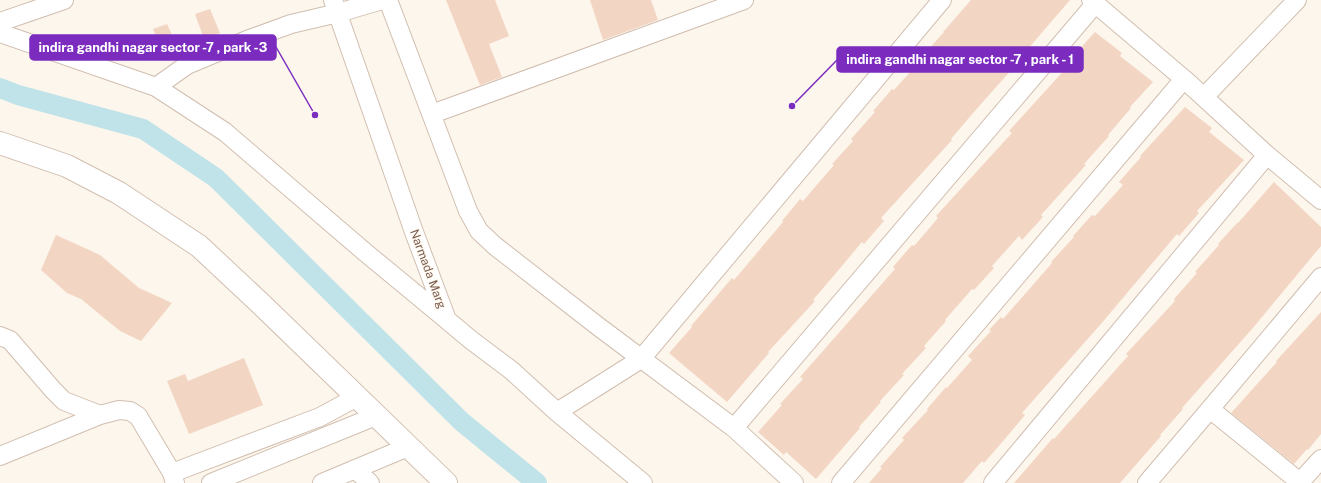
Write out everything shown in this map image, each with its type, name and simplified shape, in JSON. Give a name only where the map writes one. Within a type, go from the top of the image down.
[{"type":"street","points":[[0,22],[64,0]]},
{"type":"street","points":[[156,87],[187,65],[335,6],[382,0]]},
{"type":"street","points":[[388,0],[468,211],[479,231],[495,246],[593,323],[734,428],[794,483]]},
{"type":"street","points":[[432,114],[744,0]]},
{"type":"street","points":[[557,412],[641,359],[942,0]]},
{"type":"street","points":[[1204,97],[1297,0]]},
{"type":"street","points":[[734,428],[1093,2],[1184,79],[1267,155],[1321,200]]},
{"type":"street","name":"Narmada Marg","points":[[335,6],[396,182],[447,320],[470,340],[511,370],[557,412],[643,483]]},
{"type":"street","points":[[0,33],[156,87],[224,132],[447,320]]},
{"type":"street","points":[[841,483],[1184,79]]},
{"type":"street","points":[[0,143],[67,166],[119,193],[199,246],[446,483]]},
{"type":"street","points":[[993,483],[1267,155]]},
{"type":"street","points":[[1148,482],[1321,277]]},
{"type":"street","points":[[0,336],[10,340],[64,401],[100,415]]},
{"type":"street","points":[[0,456],[100,415],[119,410],[130,411],[138,416],[173,478],[320,417],[357,397]]},
{"type":"street","points":[[1210,409],[1301,483],[1321,459]]},
{"type":"street","points":[[211,483],[376,416]]},
{"type":"street","points":[[322,483],[408,446]]},
{"type":"street","points":[[355,469],[370,483]]},
{"type":"building","points":[[446,0],[495,0],[509,36],[489,44],[502,77],[480,85]]},
{"type":"building","points":[[590,0],[651,0],[658,20],[603,40]]},
{"type":"building","points":[[971,0],[1070,0],[951,139],[952,140],[881,218],[884,221],[864,244],[862,242],[813,300],[815,301],[768,352],[769,353],[727,402],[669,353],[732,278],[734,280],[783,222],[782,221],[800,199],[803,201],[834,165],[832,164],[853,141],[851,139],[875,112],[873,111],[892,89],[894,90],[920,61],[919,60]]},
{"type":"building","points":[[210,9],[220,33],[204,39],[195,14]]},
{"type":"building","points":[[167,24],[178,48],[163,54],[153,29]]},
{"type":"building","points":[[1095,32],[1122,53],[1120,56],[1153,82],[1130,107],[1131,108],[1108,135],[1109,136],[1084,164],[1086,165],[1041,215],[1043,217],[1022,240],[1019,236],[992,266],[994,268],[974,290],[972,289],[945,320],[946,321],[924,346],[926,348],[902,374],[904,375],[880,401],[881,402],[859,427],[860,428],[816,479],[786,452],[784,455],[758,432],[782,405],[780,404],[803,379],[800,377],[895,269],[893,267],[912,245],[914,246],[938,218],[936,216],[1012,133],[1009,131],[1078,55],[1076,53]]},
{"type":"building","points":[[1185,107],[1212,128],[1209,132],[1244,160],[1197,211],[1199,213],[1179,236],[1177,234],[1100,325],[1022,413],[1025,415],[984,463],[982,461],[963,483],[869,483],[882,468],[880,467],[904,440],[902,438],[928,410],[927,409],[946,387],[947,388],[972,360],[968,356],[991,331],[989,330],[1001,317],[1003,319],[1074,237],[1073,236],[1092,215],[1095,216],[1123,185],[1119,182],[1141,157],[1140,156]]},
{"type":"building","points":[[1274,182],[1321,227],[1321,246],[1252,329],[1182,408],[1183,409],[1160,435],[1161,436],[1120,483],[1014,483],[1128,356],[1126,354],[1175,301],[1174,299],[1197,273],[1195,272],[1219,245],[1218,244]]},
{"type":"building","points":[[56,235],[100,255],[139,288],[172,303],[141,341],[120,331],[81,299],[67,293],[41,270]]},
{"type":"building","points":[[1321,312],[1321,434],[1294,464],[1231,413]]},
{"type":"building","points":[[244,358],[263,405],[189,434],[167,381],[185,374],[188,381]]},
{"type":"waterway","points":[[0,88],[18,95],[143,129],[216,178],[462,422],[537,483]]},
{"type":"place","name":"indira gandhi nagar sector -7 , park - 1","points":[[792,106]]},
{"type":"place","name":"indira gandhi nagar sector -7 , park -3","points":[[315,115]]}]
